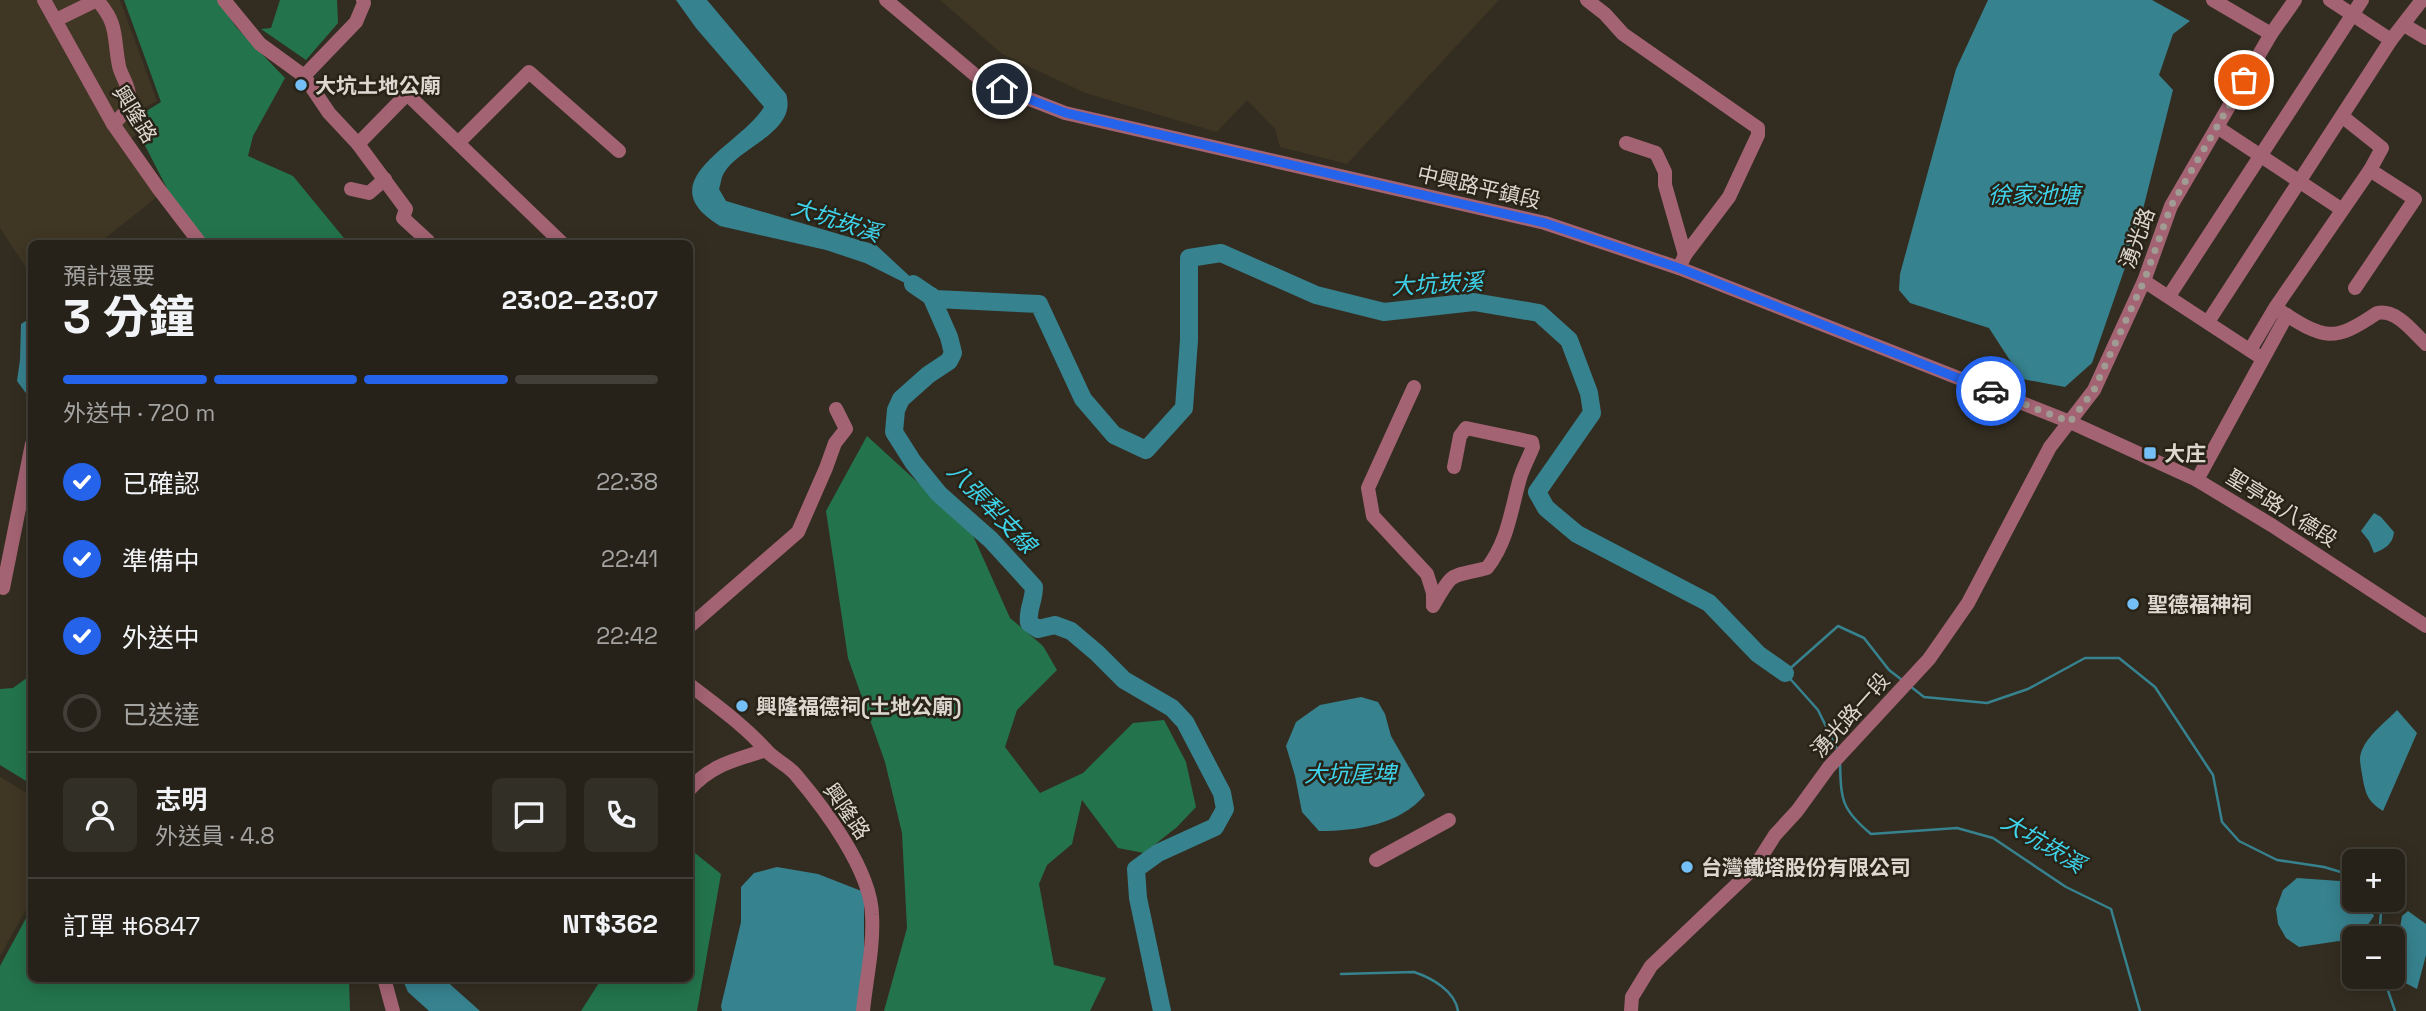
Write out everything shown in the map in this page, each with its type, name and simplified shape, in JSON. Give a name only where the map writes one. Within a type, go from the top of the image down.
[{"type":"street","name":"興隆路","points":[[44,0],[113,124],[199,240]]},
{"type":"street","points":[[56,20],[97,0],[110,15],[117,40],[119,66],[130,95],[125,114],[113,124]]},
{"type":"street","points":[[224,0],[260,44],[304,76],[329,113],[358,144],[406,209],[403,218],[427,240]]},
{"type":"street","points":[[304,76],[356,22],[363,0]]},
{"type":"street","name":"中興路平鎮段","points":[[886,0],[981,80],[1066,113],[1545,223],[1682,262],[2070,422]]},
{"type":"street","points":[[1587,0],[1605,14],[1623,34],[1758,128],[1758,135],[1729,197],[1682,262]]},
{"type":"street","points":[[2213,0],[2271,34]]},
{"type":"street","name":"湧光路","points":[[2070,422],[2094,390],[2144,281],[2171,206],[2271,34],[2295,0]]},
{"type":"street","points":[[2330,0],[2391,40]]},
{"type":"street","points":[[2169,296],[2362,0]]},
{"type":"street","points":[[2208,322],[2391,40],[2421,0]]},
{"type":"street","points":[[2404,25],[2426,38]]},
{"type":"street","points":[[459,142],[529,72],[619,151]]},
{"type":"street","points":[[358,144],[407,94],[559,240]]},
{"type":"street","points":[[2250,350],[2281,312],[2341,209],[2370,170],[2382,148],[2343,117]]},
{"type":"street","points":[[2217,127],[2341,209]]},
{"type":"street","points":[[1626,143],[1656,153],[1665,172],[1665,185],[1682,262]]},
{"type":"street","points":[[2355,288],[2415,200],[2370,170]]},
{"type":"street","points":[[351,190],[369,193],[385,179]]},
{"type":"street","points":[[2144,281],[2264,359]]},
{"type":"street","points":[[2281,312],[2316,333],[2341,334],[2377,313],[2394,314],[2426,344]]},
{"type":"street","points":[[2197,480],[2264,359],[2281,312]]},
{"type":"street","points":[[1413,387],[1368,488],[1373,516],[1427,574],[1433,593],[1433,606],[1447,580],[1454,574],[1487,568],[1496,556],[1510,524],[1520,475],[1534,447],[1532,442],[1466,428],[1460,436],[1454,467]]},
{"type":"street","points":[[693,623],[798,531],[827,468],[835,443],[846,429],[836,409]]},
{"type":"street","name":"聖亭路八德段","points":[[2070,422],[2197,480],[2426,626]]},
{"type":"street","name":"湧光路一段","points":[[1630,1011],[1632,997],[1651,966],[1754,868],[1775,835],[1829,767],[1929,659],[1968,603],[2050,447],[2070,422]]},
{"type":"street","points":[[3,588],[28,464]]},
{"type":"street","name":"興隆路","points":[[693,687],[743,725],[766,750],[794,773],[847,846],[863,874],[873,912],[863,1011]]},
{"type":"street","points":[[693,786],[702,775],[719,765],[766,750]]},
{"type":"street","points":[[1376,860],[1448,820]]},
{"type":"street","points":[[385,982],[393,1011]]},
{"type":"shaded area","points":[[0,0],[37,0],[157,197],[103,240],[28,240],[28,270],[0,228]]},
{"type":"shaded area","points":[[50,0],[120,0],[157,101],[132,114],[129,123],[136,135],[130,139]]},
{"type":"shaded area","points":[[940,0],[1499,0],[1347,164],[1280,147],[1275,129],[1247,100],[1217,132],[1085,93],[1002,54]]},
{"type":"shaded area","points":[[0,777],[28,794],[28,906],[0,956]]},
{"type":"green space","points":[[124,0],[218,0],[236,27],[285,78],[253,136],[248,156],[293,176],[346,240],[204,240],[175,204],[132,120],[161,102]]},
{"type":"green space","points":[[280,0],[337,0],[338,23],[306,60],[261,29],[271,28]]},
{"type":"green space","points":[[867,436],[971,531],[1010,618],[1043,646],[1057,670],[1017,710],[1005,747],[1040,793],[1083,773],[1133,723],[1164,720],[1186,762],[1196,807],[1177,827],[1144,853],[1118,848],[1082,800],[1072,844],[1047,865],[1039,884],[1054,965],[1106,978],[1090,1011],[884,1011],[907,928],[902,833],[885,762],[848,658],[826,511]]},
{"type":"green space","points":[[28,677],[28,782],[0,765],[0,689],[13,688]]},
{"type":"green space","points":[[693,851],[721,874],[697,1011],[581,1011],[599,982],[693,982]]},
{"type":"green space","points":[[28,915],[28,982],[349,982],[350,1011],[0,1011],[0,966]]},
{"type":"water","points":[[676,0],[707,0],[786,94],[787,107],[776,129],[731,164],[723,175],[719,189],[726,201],[876,245],[931,296],[865,263],[826,250],[720,226],[700,210],[692,194],[695,179],[705,164],[764,107],[696,28]]},
{"type":"water","name":"徐家池塘","points":[[1988,0],[2152,0],[2190,21],[2173,34],[2159,75],[2173,90],[2137,233],[2092,363],[2065,387],[2022,379],[1989,328],[1910,303],[1899,290],[1900,274],[1956,69]]},
{"type":"water","points":[[28,320],[28,396],[17,381],[21,324]]},
{"type":"water","points":[[2374,513],[2394,532],[2388,545],[2374,553],[2361,531]]},
{"type":"water","name":"大坑尾埤","points":[[1361,697],[1378,702],[1385,714],[1391,736],[1425,795],[1415,805],[1390,820],[1362,828],[1319,831],[1302,812],[1286,746],[1296,722],[1320,705]]},
{"type":"water","points":[[2397,710],[2417,733],[2383,811],[2367,794],[2360,758],[2369,738]]},
{"type":"water","points":[[777,867],[818,874],[864,892],[861,1011],[722,1011],[741,922],[741,887],[754,873]]},
{"type":"water","points":[[2297,878],[2342,881],[2342,912],[2372,912],[2374,916],[2367,926],[2342,926],[2342,943],[2299,947],[2286,938],[2278,924],[2276,909],[2283,890]]},
{"type":"water","points":[[2408,911],[2426,924],[2426,955],[2417,989],[2405,983],[2405,926],[2400,926],[2402,916]]},
{"type":"water","points":[[404,982],[447,982],[480,1011],[429,1011],[408,992]]},
{"type":"waterway","name":"大坑崁溪","points":[[913,284],[935,299],[1039,304],[1083,399],[1114,435],[1146,450],[1184,408],[1189,340],[1189,258],[1221,253],[1316,295],[1384,312],[1474,302],[1539,313],[1569,340],[1589,393],[1592,413],[1537,492],[1546,508],[1577,534],[1709,603],[1758,654],[1785,673]]},
{"type":"waterway","name":"八張犁支線","points":[[931,296],[953,353],[949,361],[901,399],[896,410],[894,432],[913,462],[939,494],[991,540],[1034,587],[1029,623],[1038,629],[1055,625],[1071,631],[1124,680],[1172,708],[1185,722],[1222,793],[1225,809],[1215,827],[1158,853],[1136,869],[1138,898],[1162,1011]]},
{"type":"waterway","points":[[1837,749],[1818,710],[1785,673],[1838,626],[1864,638],[1889,670],[1902,680]]},
{"type":"waterway","points":[[1910,686],[1924,697],[1987,703],[2028,689],[2085,658],[2119,658],[2155,687],[2213,775],[2222,822],[2239,841],[2277,860],[2342,872]]},
{"type":"waterway","name":"大坑崁溪","points":[[1840,762],[1842,795],[1848,810],[1871,834],[1957,828],[1993,838],[2066,887],[2111,909],[2140,1011]]},
{"type":"waterway","points":[[2380,926],[2381,912]]},
{"type":"waterway","points":[[1341,974],[1414,972],[1448,991],[1458,1011]]},
{"type":"waterway","points":[[2387,989],[2395,1011]]},
{"type":"way so far","points":[[1991,391],[2070,422],[2094,390],[2144,281],[2171,206],[2244,80]]},
{"type":"place","name":"大坑土地公廟","points":[[301,85]]},
{"type":"place","name":"大庄","points":[[2150,453]]},
{"type":"place","name":"聖德福神祠","points":[[2133,604]]},
{"type":"place","name":"興隆福德祠(土地公廟)","points":[[742,706]]},
{"type":"place","name":"台灣鐵塔股份有限公司","points":[[1687,867]]},
{"type":"route","points":[[1002,89],[1066,113],[1545,223],[1679,268],[1991,391]]}]
